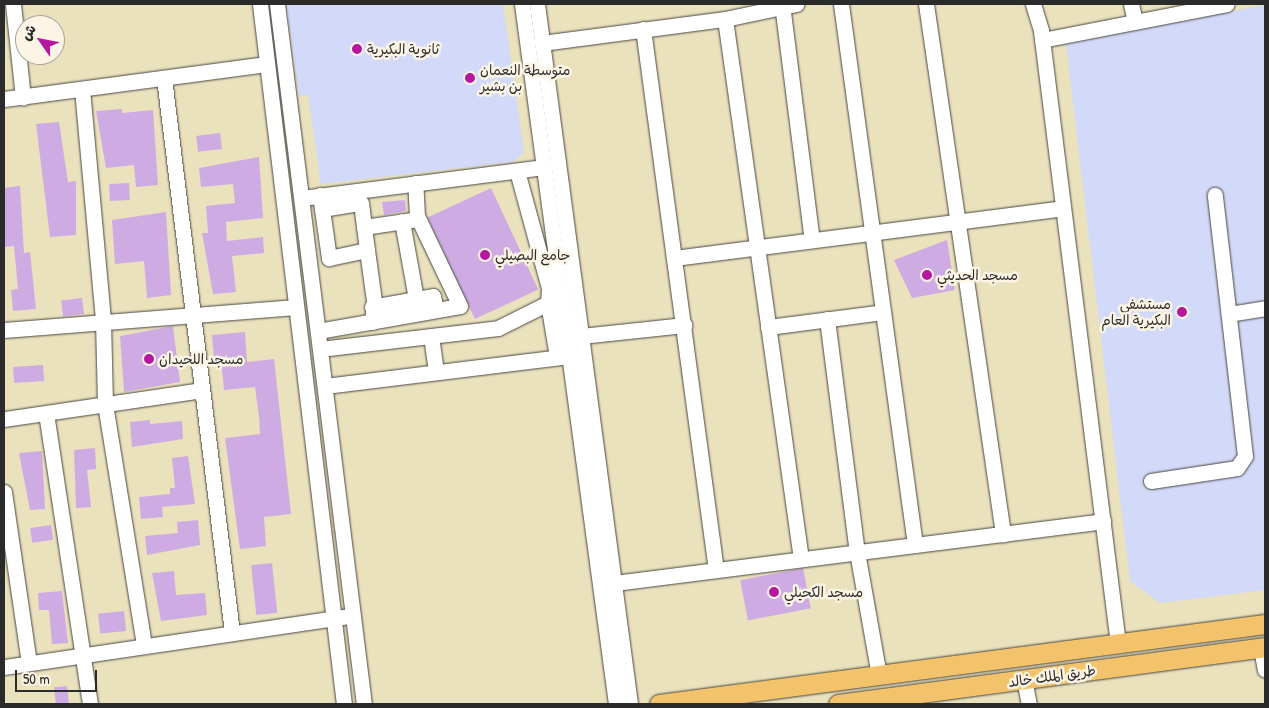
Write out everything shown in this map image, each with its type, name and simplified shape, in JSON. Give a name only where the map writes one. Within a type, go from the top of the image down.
[{"type":"main road","points":[[659,704],[1265,624]]},
{"type":"main road","name":"طريق الملك خالد","points":[[838,704],[898,700],[1024,679],[1263,647]]},
{"type":"street","points":[[13,4],[22,97]]},
{"type":"street","points":[[260,4],[344,704]]},
{"type":"street","points":[[278,4],[364,704]]},
{"type":"street","points":[[522,4],[544,167],[581,336],[630,704]]},
{"type":"street","points":[[537,4],[562,245],[563,357]]},
{"type":"street","points":[[841,4],[915,545]]},
{"type":"street","points":[[926,4],[1003,534]]},
{"type":"street","points":[[1033,4],[1042,40],[1118,644]]},
{"type":"street","points":[[1131,4],[1135,22]]},
{"type":"street","points":[[1042,40],[1227,4]]},
{"type":"street","points":[[542,42],[725,19],[787,5],[812,240]]},
{"type":"street","points":[[725,19],[800,559]]},
{"type":"street","points":[[642,29],[716,570]]},
{"type":"street","points":[[4,99],[267,64]]},
{"type":"street","points":[[164,78],[232,633]]},
{"type":"street","points":[[82,89],[103,321],[105,404],[144,646]]},
{"type":"street","points":[[321,202],[415,183],[544,167]]},
{"type":"street","points":[[517,171],[549,288],[548,303],[563,357],[616,704]]},
{"type":"street","points":[[372,314],[436,310],[460,306],[418,219],[415,183]]},
{"type":"street","points":[[1151,481],[1237,468],[1246,456],[1216,195]]},
{"type":"street","points":[[302,198],[321,202],[361,203],[372,314]]},
{"type":"street","points":[[321,202],[329,258],[367,250]]},
{"type":"street","points":[[674,258],[1063,208]]},
{"type":"street","points":[[364,227],[418,219]]},
{"type":"street","points":[[402,222],[416,299]]},
{"type":"street","points":[[298,324],[317,326],[372,314],[416,299],[433,296],[436,310]]},
{"type":"street","points":[[320,349],[498,328],[548,303]]},
{"type":"street","points":[[4,330],[296,307]]},
{"type":"street","points":[[1229,314],[1265,308]]},
{"type":"street","points":[[768,327],[883,312]]},
{"type":"street","points":[[828,319],[858,552],[879,676]]},
{"type":"street","points":[[581,336],[684,325]]},
{"type":"street","points":[[431,336],[436,372]]},
{"type":"street","points":[[325,386],[563,357]]},
{"type":"street","points":[[4,419],[202,390]]},
{"type":"street","points":[[46,413],[90,704]]},
{"type":"street","points":[[4,492],[28,663]]},
{"type":"street","points":[[614,583],[1103,521]]},
{"type":"street","points":[[4,667],[334,618],[354,617]]},
{"type":"street","points":[[1263,647],[1265,670]]},
{"type":"street","points":[[1024,679],[1029,704]]},
{"type":"shaded area","name":"ثانوية البكيرية","points":[[286,4],[503,4],[524,152],[513,162],[321,184],[308,95],[299,96]]},
{"type":"shaded area","name":"مستشفى البكيرية العام","points":[[1265,5],[1265,590],[1160,603],[1130,581],[1066,44]]},
{"type":"building","points":[[122,109],[122,113],[153,110],[158,185],[136,187],[134,165],[106,168],[96,111]]},
{"type":"building","points":[[59,122],[68,182],[76,181],[76,235],[50,237],[36,124]]},
{"type":"building","points":[[220,133],[222,149],[198,152],[196,136]]},
{"type":"building","points":[[259,157],[263,218],[226,222],[227,241],[263,237],[264,253],[232,256],[236,292],[213,294],[202,233],[208,233],[206,206],[235,203],[233,184],[201,187],[199,168]]},
{"type":"building","points":[[129,183],[130,200],[110,201],[109,184]]},
{"type":"building","points":[[20,186],[24,253],[30,252],[36,309],[13,311],[11,290],[18,289],[14,246],[4,247],[4,188]]},
{"type":"building","name":"جامع البصيلي","points":[[491,188],[538,290],[475,319],[428,218]]},
{"type":"building","points":[[405,200],[406,211],[384,215],[382,202]]},
{"type":"building","points":[[166,212],[171,295],[147,298],[144,261],[115,264],[112,220]]},
{"type":"building","name":"مسجد الحديثي","points":[[947,240],[955,290],[912,298],[894,260]]},
{"type":"building","points":[[82,298],[84,314],[63,316],[61,301]]},
{"type":"building","name":"مسجد اللحيدان","points":[[173,326],[180,382],[124,392],[120,336]]},
{"type":"building","points":[[245,332],[247,362],[274,359],[291,514],[264,517],[266,546],[240,549],[225,438],[260,434],[259,417],[255,387],[224,390],[221,358],[214,359],[212,335]]},
{"type":"building","points":[[43,365],[44,381],[14,383],[13,367]]},
{"type":"building","points":[[150,420],[150,424],[182,421],[183,439],[132,447],[130,422]]},
{"type":"building","points":[[95,448],[96,469],[87,470],[91,507],[76,508],[74,450]]},
{"type":"building","points":[[42,451],[45,509],[30,510],[19,453]]},
{"type":"building","points":[[188,456],[195,504],[162,507],[163,517],[141,519],[139,497],[170,494],[170,488],[175,488],[172,458]]},
{"type":"building","points":[[198,520],[200,545],[147,555],[145,536],[178,533],[177,522]]},
{"type":"building","points":[[51,525],[53,540],[32,543],[30,528]]},
{"type":"building","points":[[272,563],[277,613],[256,615],[251,565]]},
{"type":"building","name":"مسجد الكحيلي","points":[[803,568],[811,608],[748,620],[740,580]]},
{"type":"building","points":[[174,571],[176,595],[205,593],[207,615],[161,621],[152,573]]},
{"type":"building","points":[[62,591],[68,643],[52,644],[49,610],[39,610],[38,593]]},
{"type":"building","points":[[124,611],[126,631],[100,634],[98,614]]},
{"type":"building","points":[[67,686],[69,704],[56,704],[54,687]]},
{"type":"place","name":"ثانوية البكيرية","points":[[357,49]]},
{"type":"place","name":"متوسطة النعمان بن بشير","points":[[470,78]]},
{"type":"place","name":"جامع البصيلي","points":[[485,255]]},
{"type":"place","name":"مسجد الحديثي","points":[[927,275]]},
{"type":"place","name":"مستشفى البكيرية العام","points":[[1182,312]]},
{"type":"place","name":"مسجد اللحيدان","points":[[149,359]]},
{"type":"place","name":"مسجد الكحيلي","points":[[774,592]]}]
